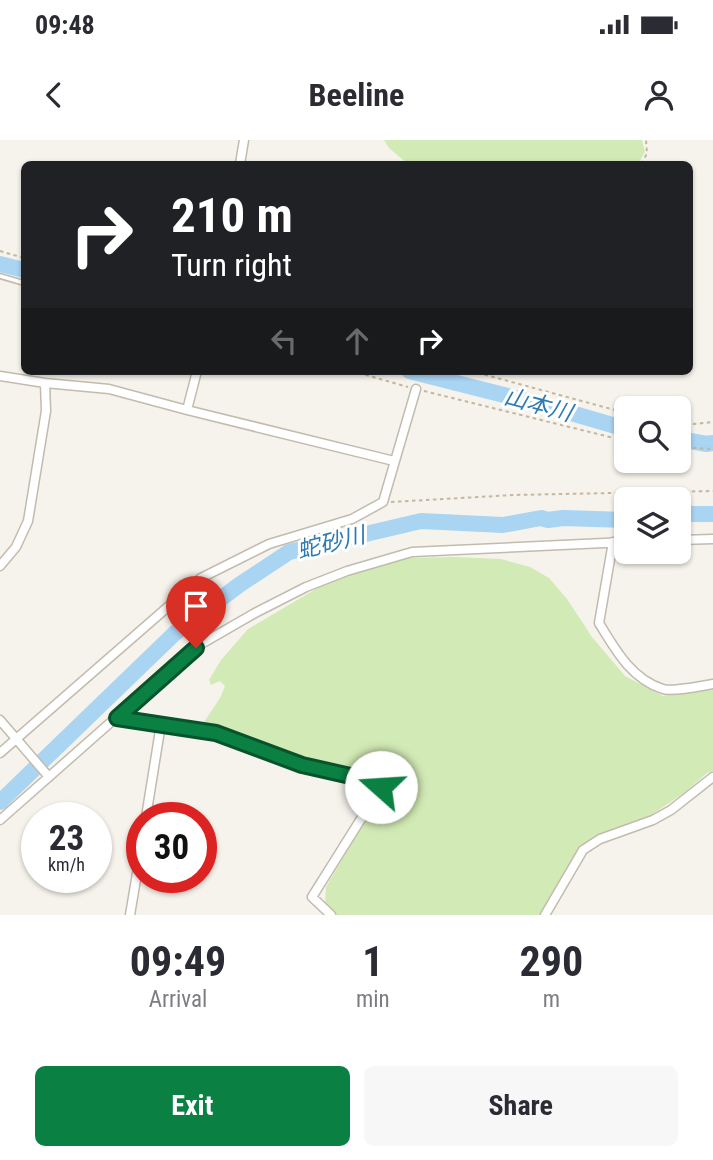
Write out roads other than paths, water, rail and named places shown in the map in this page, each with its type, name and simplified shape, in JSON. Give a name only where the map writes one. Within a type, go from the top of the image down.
[{"type":"street","points":[[240,161],[244,140]]},
{"type":"street","points":[[187,410],[196,375]]},
{"type":"street","points":[[0,376],[109,389],[394,461]]},
{"type":"street","points":[[0,566],[16,548],[29,521],[46,411],[45,383]]},
{"type":"street","points":[[0,753],[201,578],[269,544],[352,519],[383,502],[415,389]]},
{"type":"street","points":[[691,540],[713,539]]},
{"type":"street","points":[[0,820],[196,648],[265,607],[306,587],[347,571],[412,552],[613,542],[599,622],[622,659],[641,677],[665,690],[713,684]]},
{"type":"street","points":[[117,718],[216,733],[302,765],[368,780],[381,787],[313,897],[331,915]]},
{"type":"street","points":[[0,720],[49,777]]},
{"type":"street","points":[[148,802],[161,724]]},
{"type":"street","points":[[545,915],[583,850],[600,839],[653,820],[671,810],[713,777]]},
{"type":"street","points":[[130,915],[134,893]]},
{"type":"lane","points":[[0,276],[21,282]]},
{"type":"waterway","name":"山本川","points":[[0,264],[21,269]]},
{"type":"waterway","name":"山本川","points":[[425,375],[614,426]]},
{"type":"waterway","name":"山本川","points":[[691,441],[713,443]]},
{"type":"waterway","name":"蛇砂川","points":[[691,514],[713,514]]},
{"type":"waterway","name":"蛇砂川","points":[[0,802],[175,633],[289,552],[421,521],[503,525],[541,518],[614,520]]}]
